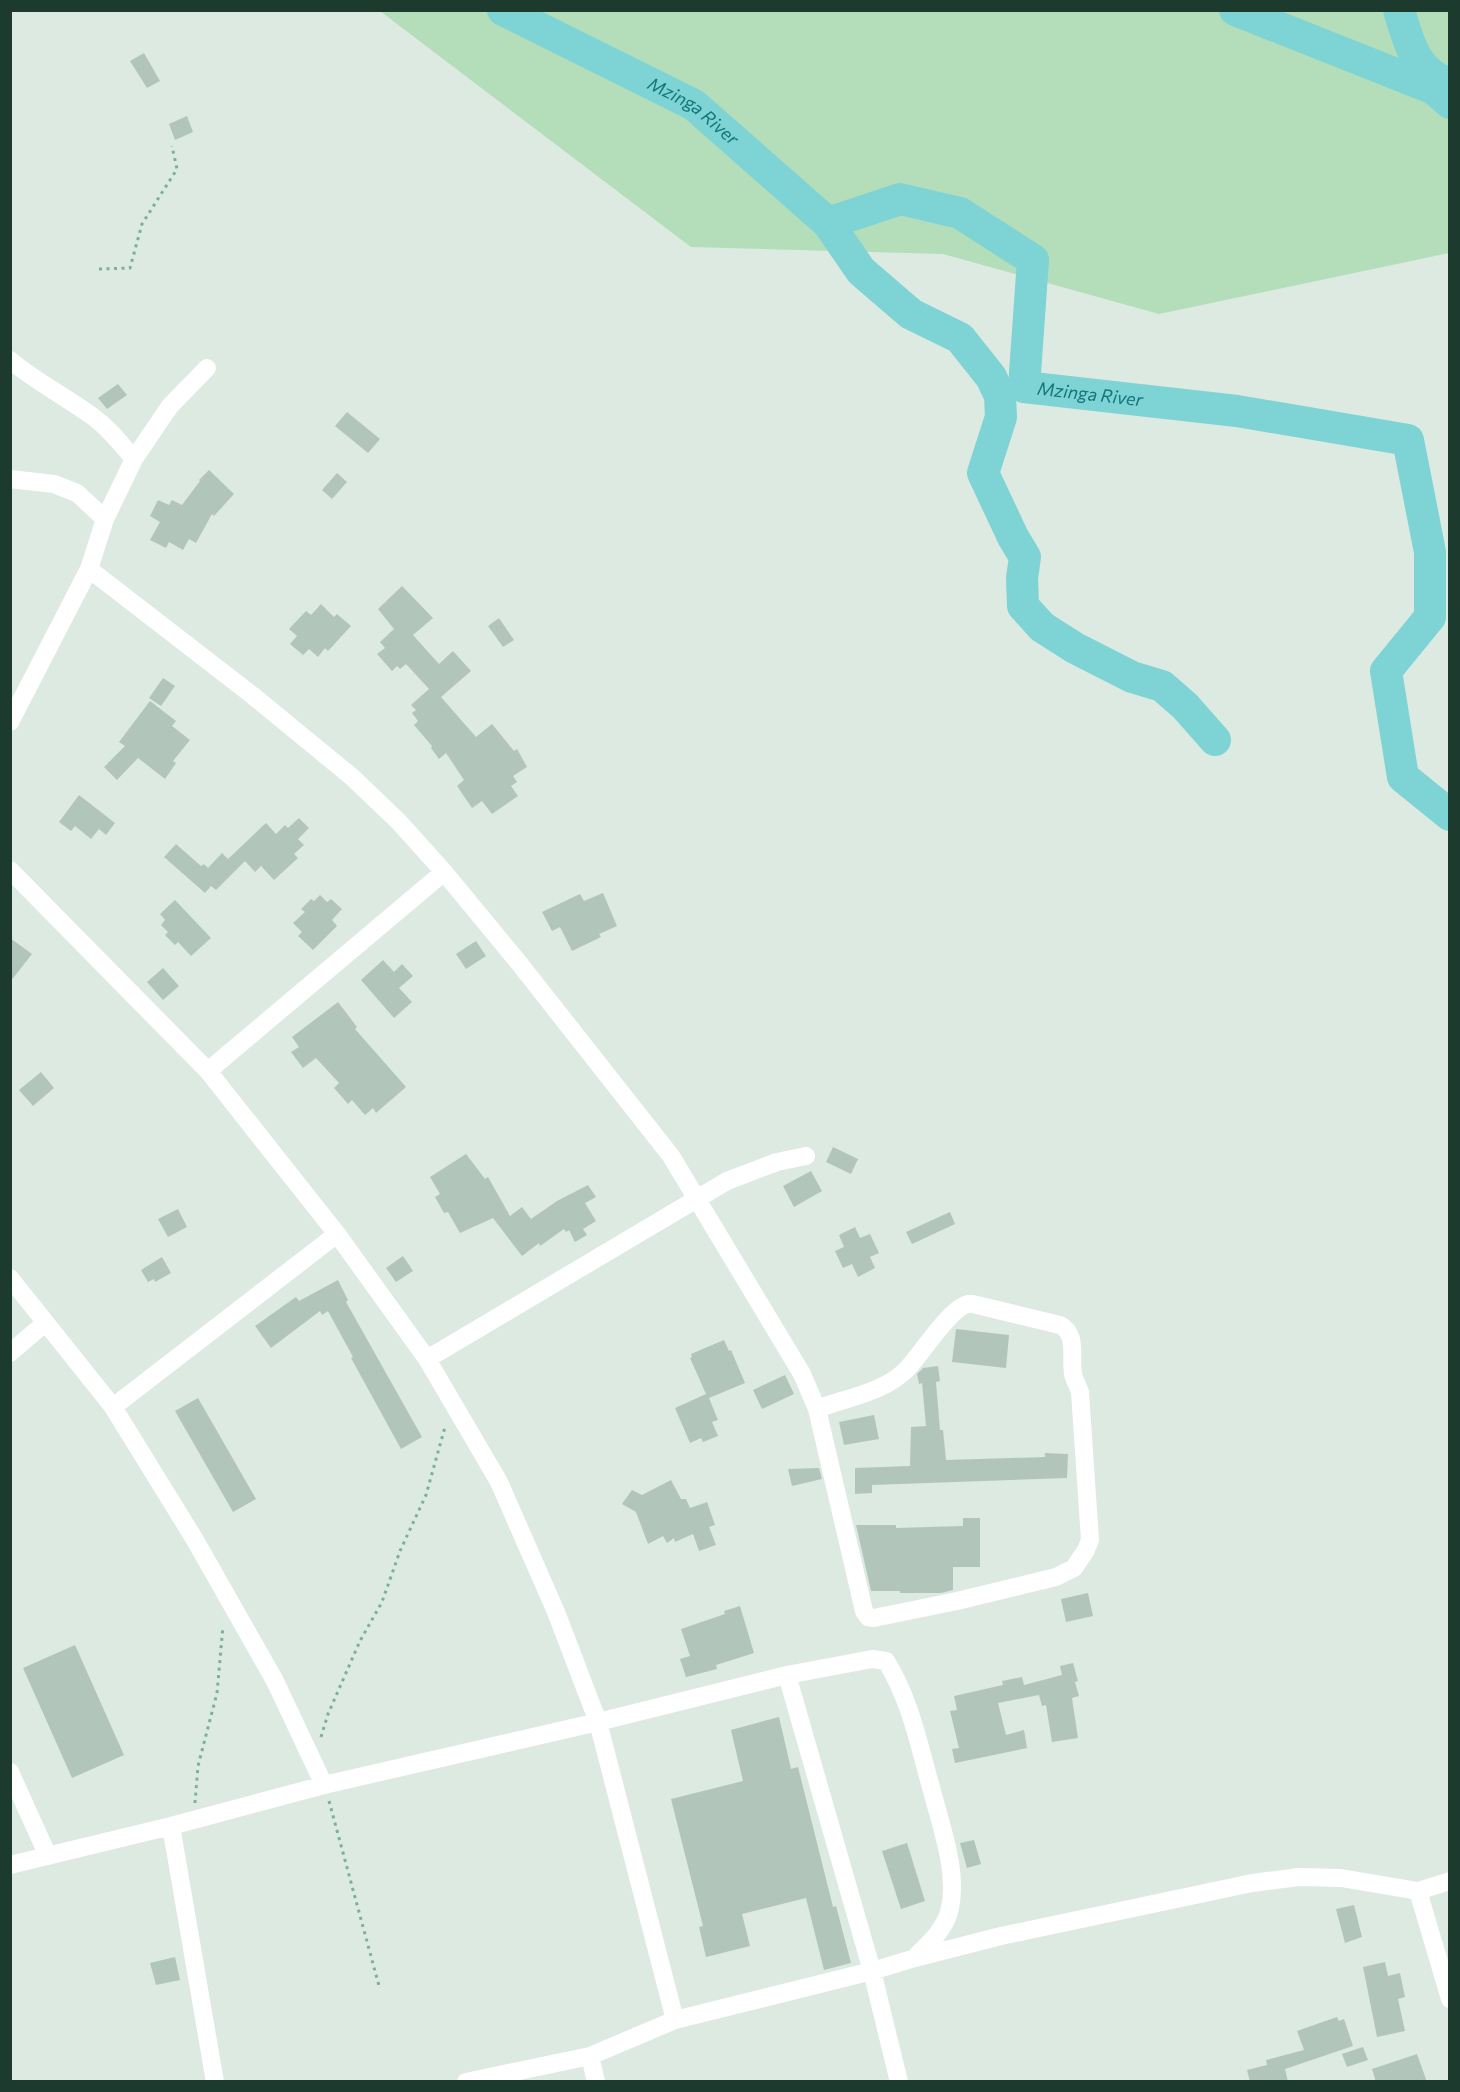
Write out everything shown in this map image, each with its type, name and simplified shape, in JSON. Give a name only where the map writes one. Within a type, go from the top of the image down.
[{"type":"street","points":[[10,360],[92,416],[113,434],[134,459]]},
{"type":"street","points":[[10,722],[89,569],[105,519],[134,459],[171,406],[207,368]]},
{"type":"street","points":[[10,479],[54,484],[77,493],[105,519]]},
{"type":"street","points":[[89,569],[252,694],[352,777],[399,822],[444,872],[526,972],[671,1156],[695,1199],[783,1340],[817,1408],[864,1611],[868,1617],[874,1618],[957,1601],[1056,1577],[1074,1568],[1086,1550],[1090,1540],[1080,1392],[1072,1375],[1071,1339],[1067,1328],[967,1304],[958,1310],[927,1342],[908,1368],[896,1378],[884,1385],[817,1408]]},
{"type":"street","points":[[10,870],[208,1071],[337,1234],[427,1359],[499,1482],[556,1612],[598,1722],[675,2020]]},
{"type":"street","points":[[208,1071],[444,872]]},
{"type":"street","points":[[427,1359],[727,1181],[777,1162],[806,1156]]},
{"type":"street","points":[[112,1407],[337,1234]]},
{"type":"street","points":[[10,1278],[112,1407],[201,1550],[275,1681],[324,1785]]},
{"type":"street","points":[[10,1353],[45,1323]]},
{"type":"street","points":[[10,1865],[195,1820],[324,1785],[598,1722],[787,1675],[872,1659],[886,1661],[898,1680],[913,1719],[953,1881],[950,1909],[944,1924],[915,1958]]},
{"type":"street","points":[[787,1675],[872,1971],[899,2082]]},
{"type":"street","points":[[10,1772],[48,1856]]},
{"type":"street","points":[[171,1826],[215,2082]]},
{"type":"street","points":[[466,2082],[590,2056],[675,2020],[1001,1936],[1252,1883],[1299,1877],[1341,1878],[1418,1890],[1449,1881]]},
{"type":"street","points":[[1418,1890],[1449,1999]]},
{"type":"street","points":[[590,2056],[596,2082]]},
{"type":"path","points":[[99,269],[130,268],[142,225],[177,169],[172,146]]},
{"type":"path","points":[[313,1761],[328,1714],[360,1641],[382,1602],[400,1551],[426,1495],[453,1404]]},
{"type":"path","points":[[195,1820],[198,1766],[217,1693],[223,1624]]},
{"type":"path","points":[[324,1785],[379,1986]]},
{"type":"green space","points":[[380,11],[1449,11],[1449,253],[1159,314],[943,254],[691,247]]},
{"type":"building","points":[[144,53],[160,81],[147,88],[130,61]]},
{"type":"building","points":[[187,116],[193,132],[175,140],[169,124]]},
{"type":"building","points":[[118,384],[127,395],[107,409],[98,398]]},
{"type":"building","points":[[347,412],[380,439],[368,453],[335,426]]},
{"type":"building","points":[[209,470],[234,494],[214,516],[212,514],[196,543],[189,539],[183,550],[169,542],[166,548],[150,540],[160,522],[150,516],[158,500],[169,505],[172,500],[182,505],[199,480]]},
{"type":"building","points":[[337,473],[347,482],[332,499],[322,490]]},
{"type":"building","points":[[402,586],[433,618],[413,635],[439,664],[453,651],[471,671],[441,697],[476,737],[492,724],[514,751],[517,749],[527,767],[513,776],[517,782],[511,786],[518,796],[492,814],[482,801],[472,808],[457,786],[464,780],[446,753],[439,759],[431,748],[432,746],[414,725],[418,721],[412,713],[416,710],[411,705],[429,689],[406,664],[400,669],[397,666],[392,671],[377,654],[385,648],[380,642],[394,629],[378,609]]},
{"type":"building","points":[[321,604],[334,617],[337,614],[351,626],[328,651],[325,648],[318,657],[309,649],[303,655],[290,644],[297,636],[289,629],[306,611],[311,615]]},
{"type":"building","points":[[499,618],[514,640],[503,647],[488,626]]},
{"type":"building","points":[[163,678],[175,686],[161,706],[149,698]]},
{"type":"building","points":[[150,701],[176,721],[172,726],[190,740],[173,761],[176,763],[165,779],[138,758],[117,780],[104,767],[125,746],[119,742]]},
{"type":"building","points":[[79,795],[115,823],[106,835],[99,829],[91,839],[75,826],[71,831],[59,822]]},
{"type":"building","points":[[299,818],[309,828],[298,839],[304,845],[294,854],[298,858],[274,880],[261,866],[255,872],[245,861],[216,890],[211,886],[205,893],[164,857],[176,844],[201,866],[204,864],[208,868],[222,853],[228,859],[266,823],[276,834],[285,825],[288,828]]},
{"type":"building","points":[[603,893],[617,926],[599,934],[601,937],[572,951],[560,927],[552,931],[542,912],[580,894],[584,901]]},
{"type":"building","points":[[320,895],[327,902],[331,899],[342,909],[332,920],[337,926],[313,950],[298,936],[302,932],[293,923],[305,912],[301,909],[311,899],[314,901]]},
{"type":"building","points":[[175,900],[211,938],[191,956],[178,942],[175,945],[165,935],[168,932],[161,925],[165,920],[160,914]]},
{"type":"building","points":[[10,938],[32,954],[10,982]]},
{"type":"building","points":[[476,941],[486,956],[466,969],[456,954]]},
{"type":"building","points":[[383,960],[394,972],[402,964],[413,976],[399,988],[412,1002],[394,1018],[361,980]]},
{"type":"building","points":[[163,968],[179,986],[163,1000],[147,982]]},
{"type":"building","points":[[338,1002],[357,1027],[355,1029],[406,1087],[376,1113],[373,1108],[365,1115],[352,1100],[348,1104],[334,1088],[339,1083],[316,1058],[303,1068],[291,1052],[299,1047],[292,1037]]},
{"type":"building","points":[[41,1072],[54,1088],[33,1106],[19,1090]]},
{"type":"building","points":[[833,1147],[858,1159],[851,1174],[826,1162]]},
{"type":"building","points":[[466,1154],[485,1179],[488,1177],[510,1216],[522,1207],[531,1219],[557,1201],[588,1185],[596,1197],[585,1203],[596,1221],[583,1229],[587,1235],[575,1242],[569,1230],[566,1232],[564,1229],[522,1256],[493,1218],[460,1233],[448,1212],[444,1213],[435,1197],[440,1194],[430,1177]]},
{"type":"building","points":[[811,1171],[822,1191],[794,1207],[783,1186]]},
{"type":"building","points":[[178,1209],[187,1227],[168,1237],[158,1219]]},
{"type":"building","points":[[950,1212],[955,1224],[912,1244],[906,1232]]},
{"type":"building","points":[[855,1227],[860,1238],[870,1234],[879,1253],[870,1257],[875,1268],[858,1277],[852,1264],[843,1268],[835,1251],[844,1247],[839,1235]]},
{"type":"building","points":[[403,1256],[413,1271],[396,1282],[386,1268]]},
{"type":"building","points":[[162,1257],[171,1273],[155,1282],[154,1279],[148,1282],[141,1270]]},
{"type":"building","points":[[338,1280],[348,1300],[346,1302],[422,1437],[401,1449],[328,1311],[322,1315],[320,1311],[271,1348],[255,1326],[296,1297],[299,1301]]},
{"type":"building","points":[[956,1329],[1009,1335],[1006,1368],[952,1362]]},
{"type":"building","points":[[724,1340],[729,1351],[731,1350],[745,1383],[709,1398],[718,1420],[712,1422],[718,1436],[703,1442],[701,1438],[690,1443],[675,1408],[706,1394],[690,1358],[691,1354]]},
{"type":"building","points":[[938,1366],[940,1381],[936,1382],[940,1430],[943,1430],[946,1460],[1045,1457],[1045,1453],[1068,1454],[1067,1478],[872,1485],[872,1493],[855,1494],[855,1468],[910,1466],[911,1427],[926,1426],[922,1383],[919,1384],[917,1374],[923,1368]]},
{"type":"building","points":[[785,1375],[794,1394],[762,1409],[753,1390]]},
{"type":"building","points":[[198,1398],[256,1499],[233,1512],[175,1411]]},
{"type":"building","points":[[874,1415],[879,1439],[844,1445],[839,1422]]},
{"type":"building","points":[[819,1468],[822,1479],[792,1486],[788,1469]]},
{"type":"building","points":[[671,1480],[681,1499],[686,1499],[690,1508],[707,1502],[715,1525],[709,1527],[716,1545],[699,1551],[693,1534],[675,1542],[674,1538],[667,1543],[663,1536],[648,1544],[636,1512],[622,1504],[632,1490],[642,1495]]},
{"type":"building","points":[[963,1518],[980,1518],[980,1567],[953,1567],[953,1590],[941,1593],[871,1591],[856,1525],[896,1525],[896,1528],[963,1526]]},
{"type":"building","points":[[1088,1593],[1093,1616],[1066,1622],[1061,1599]]},
{"type":"building","points":[[740,1606],[754,1653],[716,1665],[717,1669],[686,1677],[680,1659],[690,1656],[681,1629],[725,1614],[724,1611]]},
{"type":"building","points":[[75,1645],[124,1755],[72,1778],[23,1668]]},
{"type":"building","points":[[1073,1663],[1079,1696],[1072,1698],[1078,1738],[1052,1742],[1046,1705],[1042,1706],[1039,1695],[998,1703],[1006,1735],[1024,1730],[1027,1748],[955,1763],[952,1749],[959,1748],[950,1711],[957,1710],[954,1696],[1003,1685],[1002,1681],[1022,1677],[1024,1685],[1062,1675],[1060,1666]]},
{"type":"building","points":[[779,1717],[791,1769],[798,1767],[833,1907],[836,1906],[851,1963],[824,1970],[806,1898],[742,1914],[750,1946],[706,1957],[699,1927],[703,1926],[671,1799],[743,1781],[731,1730]]},
{"type":"building","points":[[974,1840],[981,1864],[967,1868],[960,1843]]},
{"type":"building","points":[[907,1843],[925,1901],[901,1909],[882,1851]]},
{"type":"building","points":[[1354,1905],[1362,1937],[1345,1943],[1336,1909]]},
{"type":"building","points":[[175,1957],[180,1980],[156,1985],[150,1963]]},
{"type":"building","points":[[1385,1962],[1388,1976],[1400,1973],[1405,1997],[1398,1999],[1405,2031],[1377,2037],[1363,1967]]},
{"type":"building","points":[[1337,2017],[1339,2021],[1344,2019],[1353,2046],[1285,2069],[1288,2082],[1250,2082],[1247,2070],[1267,2065],[1266,2060],[1304,2050],[1297,2031]]},
{"type":"building","points":[[1363,2047],[1368,2060],[1347,2067],[1342,2054]]},
{"type":"building","points":[[1417,2054],[1427,2082],[1376,2082],[1372,2069]]},
{"type":"waterway","name":"Mzinga River","points":[[503,10],[694,105],[828,223],[900,199],[960,213],[1033,260],[1024,387],[1237,411],[1408,440],[1430,552],[1430,617],[1386,671],[1403,777],[1450,815]]},
{"type":"waterway","points":[[1235,10],[1434,89],[1450,103]]},
{"type":"waterway","points":[[1399,10],[1410,44],[1421,63],[1428,72],[1449,83]]},
{"type":"waterway","points":[[828,223],[861,271],[911,314],[960,338],[991,377],[1000,396],[1001,417],[983,473],[1025,557],[1022,578],[1023,606],[1042,627],[1075,648],[1132,677],[1162,686],[1185,706],[1215,740]]}]
